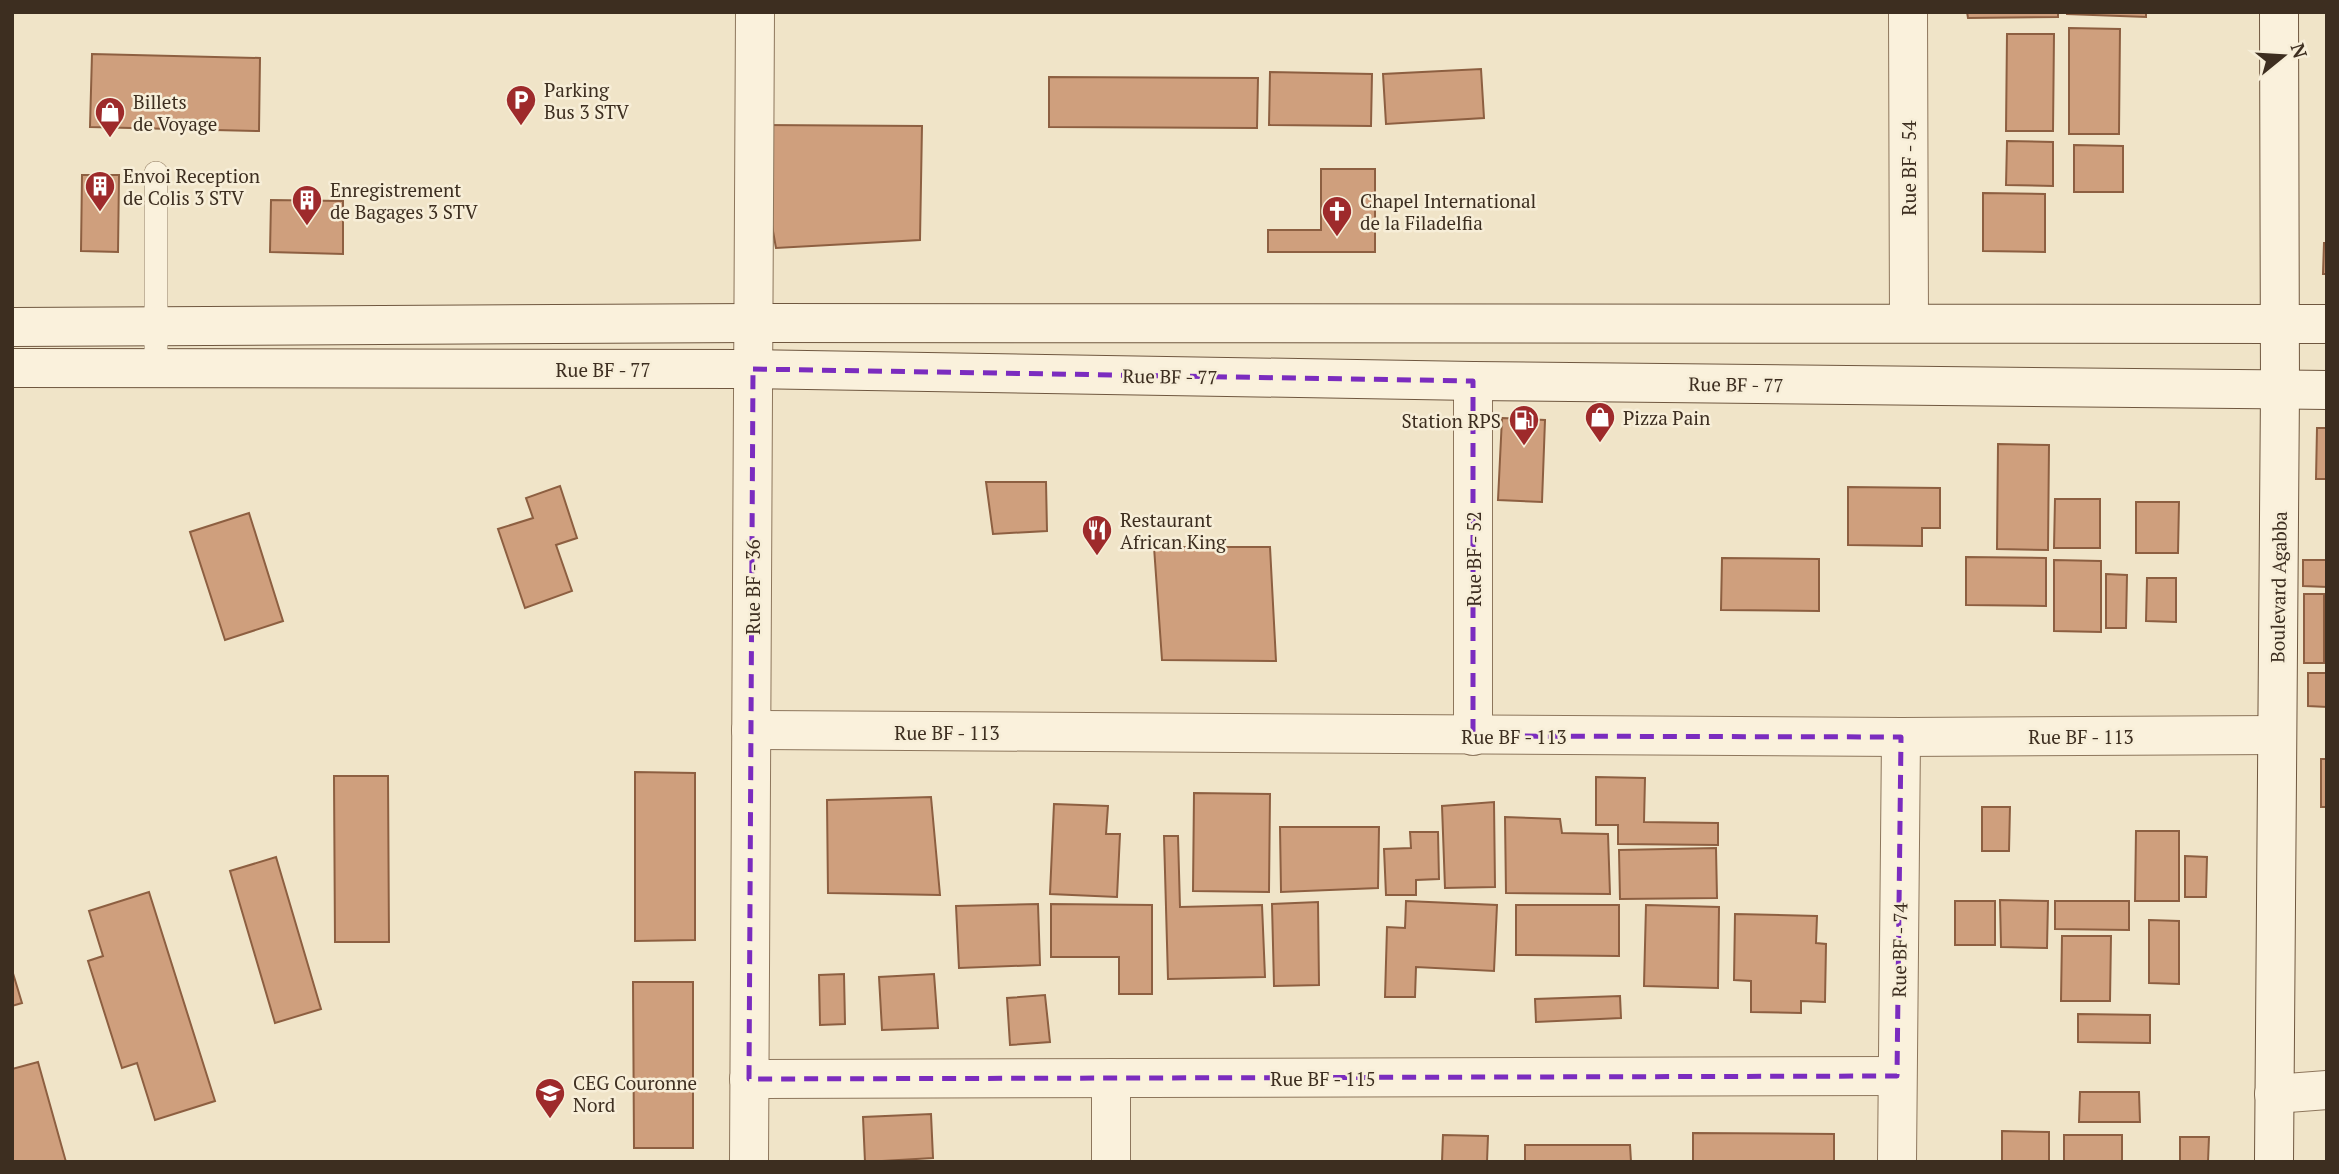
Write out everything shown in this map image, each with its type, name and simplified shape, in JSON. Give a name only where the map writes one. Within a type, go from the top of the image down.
[{"type":"main road","name":"Rue BF - 36","points":[[749,1162],[755,12]]},
{"type":"main road","name":"Rue BF - 54","points":[[1908,12],[1909,323]]},
{"type":"main road","name":"Boulevard Agabba","points":[[2274,1162],[2280,388],[2279,12]]},
{"type":"main road","points":[[12,327],[753,323],[2327,324]]},
{"type":"main road","name":"Rue BF - 77","points":[[12,368],[753,369],[1473,381],[2327,390]]},
{"type":"main road","name":"Rue BF - 52","points":[[1473,381],[1473,736]]},
{"type":"main road","name":"Rue BF - 113","points":[[751,730],[1473,736],[2277,735]]},
{"type":"main road","name":"Rue BF - 74","points":[[1897,1162],[1901,737]]},
{"type":"main road","name":"Rue BF - 115","points":[[749,1079],[1897,1076]]},
{"type":"main road","points":[[1111,1078],[1111,1162]]},
{"type":"main road","points":[[2274,1094],[2327,1090]]},
{"type":"lane","points":[[156,173],[156,368]]},
{"type":"highlighted area","points":[[753,369],[1473,381],[1473,736],[1901,737],[1897,1076],[749,1079]]},
{"type":"building","points":[[1967,12],[2058,12],[2058,17],[1968,18]]},
{"type":"building","points":[[2146,12],[2146,17],[2067,14]]},
{"type":"building","points":[[2069,28],[2120,29],[2119,134],[2069,134]]},
{"type":"building","points":[[2007,34],[2054,34],[2053,131],[2006,131]]},
{"type":"building","points":[[92,54],[260,58],[259,131],[90,127]]},
{"type":"building","points":[[1481,69],[1484,118],[1386,124],[1383,74]]},
{"type":"building","points":[[1270,72],[1372,74],[1371,126],[1269,125]]},
{"type":"building","points":[[1049,77],[1258,78],[1257,128],[1049,127]]},
{"type":"building","points":[[754,125],[922,126],[920,240],[776,248]]},
{"type":"building","points":[[2007,141],[2053,142],[2053,186],[2006,185]]},
{"type":"building","points":[[2074,145],[2123,146],[2123,192],[2074,192]]},
{"type":"building","points":[[1321,169],[1375,169],[1375,252],[1268,252],[1268,230],[1321,230]]},
{"type":"building","name":"Envoi Reception de Colis 3 STV","points":[[82,175],[119,175],[118,252],[81,251]]},
{"type":"building","points":[[1983,193],[2045,194],[2045,252],[1983,251]]},
{"type":"building","name":"Enregistrement de Bagages 3 STV","points":[[271,200],[343,201],[343,254],[270,252]]},
{"type":"building","points":[[2324,243],[2327,243],[2327,274],[2323,274]]},
{"type":"building","points":[[1502,418],[1545,420],[1542,502],[1498,500]]},
{"type":"building","points":[[2317,428],[2327,428],[2327,479],[2316,479]]},
{"type":"building","points":[[1998,444],[2049,445],[2048,550],[1997,549]]},
{"type":"building","points":[[986,482],[1046,482],[1047,531],[993,534]]},
{"type":"building","points":[[560,486],[577,538],[556,545],[572,591],[525,608],[498,529],[533,518],[526,498]]},
{"type":"building","points":[[1848,487],[1940,488],[1940,528],[1922,528],[1922,546],[1848,545]]},
{"type":"building","points":[[2055,499],[2100,499],[2100,548],[2054,548]]},
{"type":"building","points":[[2136,502],[2179,502],[2178,553],[2136,553]]},
{"type":"building","points":[[249,513],[283,621],[225,640],[190,532]]},
{"type":"building","points":[[1154,547],[1270,547],[1276,661],[1162,660]]},
{"type":"building","points":[[1966,557],[2046,558],[2046,606],[1966,605]]},
{"type":"building","points":[[1722,558],[1819,559],[1819,611],[1721,610]]},
{"type":"building","points":[[2054,560],[2101,561],[2101,632],[2054,631]]},
{"type":"building","points":[[2303,560],[2327,560],[2327,587],[2303,586]]},
{"type":"building","points":[[2106,574],[2127,575],[2126,628],[2106,628]]},
{"type":"building","points":[[2147,578],[2176,578],[2176,622],[2146,621]]},
{"type":"building","points":[[2304,594],[2324,594],[2324,663],[2304,663]]},
{"type":"building","points":[[2308,673],[2327,673],[2327,707],[2308,706]]},
{"type":"building","points":[[2321,759],[2327,759],[2327,807],[2321,807]]},
{"type":"building","points":[[635,772],[695,773],[695,940],[635,941]]},
{"type":"building","points":[[334,776],[388,776],[389,942],[335,942]]},
{"type":"building","points":[[1596,777],[1645,778],[1644,822],[1718,823],[1718,845],[1618,844],[1618,825],[1596,825]]},
{"type":"building","points":[[1194,793],[1270,794],[1269,892],[1193,891]]},
{"type":"building","points":[[931,797],[940,895],[828,893],[827,800]]},
{"type":"building","points":[[1494,802],[1495,887],[1445,888],[1442,806]]},
{"type":"building","points":[[1054,804],[1108,806],[1106,834],[1120,834],[1117,897],[1050,894]]},
{"type":"building","points":[[1982,807],[2010,807],[2009,851],[1982,851]]},
{"type":"building","points":[[1505,817],[1560,819],[1562,833],[1608,834],[1610,894],[1506,893]]},
{"type":"building","points":[[1280,827],[1379,827],[1378,888],[1281,892]]},
{"type":"building","points":[[2136,831],[2179,831],[2179,901],[2135,901]]},
{"type":"building","points":[[1410,832],[1438,832],[1439,879],[1416,880],[1416,895],[1386,895],[1384,849],[1411,848]]},
{"type":"building","points":[[1164,836],[1178,836],[1180,907],[1262,905],[1265,977],[1168,979]]},
{"type":"building","points":[[1716,848],[1717,898],[1620,899],[1619,850]]},
{"type":"building","points":[[2185,856],[2207,857],[2206,897],[2185,897]]},
{"type":"building","points":[[276,857],[321,1009],[275,1023],[230,871]]},
{"type":"building","points":[[149,892],[215,1101],[155,1120],[137,1063],[122,1068],[88,961],[103,956],[89,911]]},
{"type":"building","points":[[2000,900],[2048,901],[2047,948],[2001,947]]},
{"type":"building","points":[[1406,901],[1497,905],[1494,971],[1416,967],[1415,997],[1385,997],[1387,927],[1405,928]]},
{"type":"building","points":[[1955,901],[1995,901],[1995,945],[1955,945]]},
{"type":"building","points":[[2055,901],[2129,901],[2129,930],[2055,929]]},
{"type":"building","points":[[1318,902],[1319,985],[1274,986],[1272,904]]},
{"type":"building","points":[[1038,904],[1040,965],[959,968],[956,906]]},
{"type":"building","points":[[1051,904],[1152,905],[1152,994],[1119,994],[1119,957],[1051,957]]},
{"type":"building","points":[[1516,905],[1619,905],[1619,956],[1516,955]]},
{"type":"building","points":[[1646,905],[1719,907],[1718,988],[1644,986]]},
{"type":"building","points":[[1735,914],[1817,916],[1816,943],[1826,944],[1825,1002],[1801,1001],[1801,1013],[1751,1012],[1751,981],[1734,980]]},
{"type":"building","points":[[2149,920],[2179,921],[2179,984],[2149,983]]},
{"type":"building","points":[[2062,936],[2111,936],[2110,1001],[2061,1001]]},
{"type":"building","points":[[12,970],[22,1003],[12,1006]]},
{"type":"building","points":[[844,974],[845,1024],[820,1025],[819,975]]},
{"type":"building","points":[[934,974],[938,1028],[882,1030],[879,977]]},
{"type":"building","points":[[633,982],[693,982],[693,1148],[634,1148]]},
{"type":"building","points":[[1045,995],[1050,1042],[1010,1045],[1007,998]]},
{"type":"building","points":[[1620,996],[1621,1018],[1536,1022],[1535,999]]},
{"type":"building","points":[[2078,1014],[2150,1015],[2150,1043],[2078,1042]]},
{"type":"building","points":[[38,1062],[66,1162],[12,1162],[12,1069]]},
{"type":"building","points":[[2080,1092],[2139,1092],[2140,1122],[2079,1122]]},
{"type":"building","points":[[931,1114],[933,1158],[865,1162],[863,1117]]},
{"type":"building","points":[[2002,1131],[2049,1132],[2049,1162],[2002,1162]]},
{"type":"building","points":[[1693,1133],[1834,1134],[1834,1162],[1693,1162]]},
{"type":"building","points":[[1443,1135],[1488,1136],[1487,1162],[1442,1162]]},
{"type":"building","points":[[2064,1135],[2122,1135],[2122,1162],[2064,1162]]},
{"type":"building","points":[[2180,1137],[2209,1137],[2208,1162],[2180,1162]]},
{"type":"building","points":[[1525,1145],[1630,1145],[1631,1162],[1525,1162]]},
{"type":"place","name":"Parking Bus 3 STV","points":[[521,127]]},
{"type":"place","name":"Billets de Voyage","points":[[110,139]]},
{"type":"place","name":"Envoi Reception de Colis 3 STV","points":[[100,213]]},
{"type":"place","name":"Enregistrement de Bagages 3 STV","points":[[307,227]]},
{"type":"place","name":"Chapel International de la Filadelfia","points":[[1337,238]]},
{"type":"place","name":"Pizza Pain","points":[[1600,444]]},
{"type":"place","name":"Station RPS","points":[[1524,447]]},
{"type":"place","name":"Restaurant African King","points":[[1097,557]]},
{"type":"place","name":"CEG Couronne Nord","points":[[550,1120]]}]
